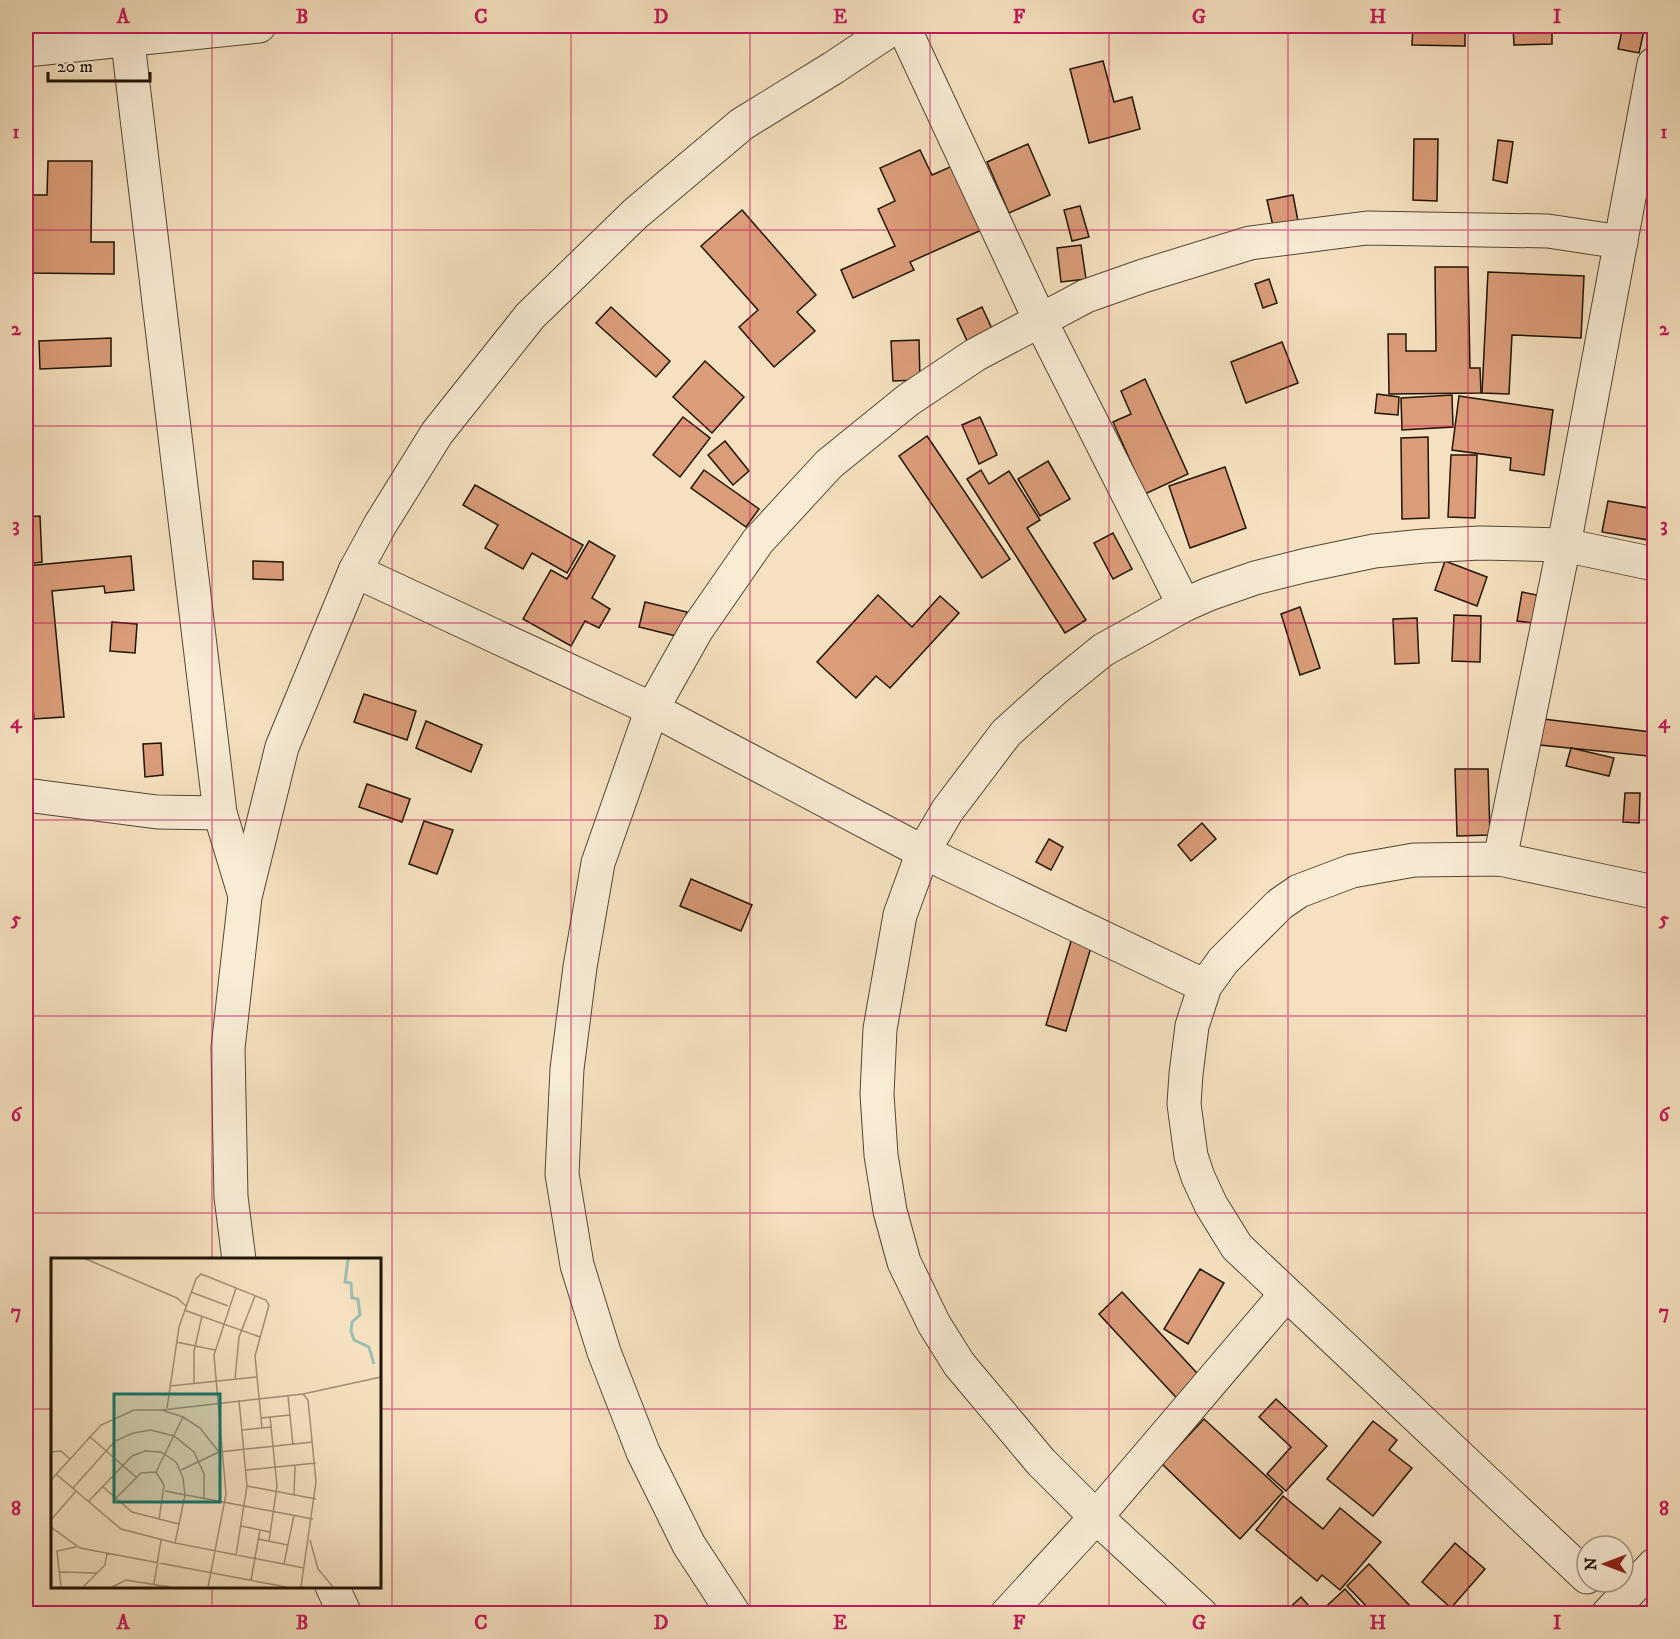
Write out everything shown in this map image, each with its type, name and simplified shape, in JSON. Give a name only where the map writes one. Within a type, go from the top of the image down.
[{"type":"street","points":[[26,50],[127,32],[260,26]]},
{"type":"street","points":[[239,1258],[231,1197],[228,1048],[245,897],[282,747],[355,571],[380,525],[437,433],[530,316],[635,214],[742,124],[896,26]]},
{"type":"street","points":[[903,26],[1040,320],[1184,605]]},
{"type":"street","points":[[127,32],[220,813],[245,897]]},
{"type":"street","points":[[1500,859],[1564,545],[1654,64]]},
{"type":"street","points":[[734,1614],[689,1545],[658,1483],[643,1452],[604,1353],[577,1265],[562,1174],[567,1069],[580,967],[598,863],[652,709],[697,629],[758,540],[829,464],[908,400],[975,355],[1086,296],[1250,243],[1367,228],[1548,231],[1621,242]]},
{"type":"street","points":[[1201,1614],[1096,1517],[1041,1462],[959,1364],[934,1324],[904,1262],[890,1211],[881,1155],[877,1094],[880,1029],[900,915],[923,852],[947,811],[1006,733],[1103,650],[1184,605],[1255,578],[1374,552],[1424,546],[1480,543],[1564,545],[1654,564]]},
{"type":"street","points":[[355,571],[652,709],[923,852],[1205,986]]},
{"type":"street","points":[[26,795],[157,812],[220,813]]},
{"type":"street","points":[[1575,1565],[1237,1247],[1210,1205],[1197,1177],[1191,1156],[1184,1104],[1186,1074],[1192,1026],[1205,986],[1223,961],[1280,904],[1299,891],[1352,871],[1414,860],[1500,859],[1654,891]]},
{"type":"street","points":[[1006,1614],[1096,1517],[1286,1294]]},
{"type":"street","points":[[1606,1600],[1654,1565]]},
{"type":"street","points":[[332,1588],[345,1614]]},
{"type":"building","points":[[1413,26],[1465,26],[1465,46],[1412,45]]},
{"type":"building","points":[[1513,26],[1552,26],[1552,44],[1514,45]]},
{"type":"building","points":[[1623,26],[1645,26],[1639,53],[1618,49]]},
{"type":"building","points":[[1103,61],[1114,102],[1132,97],[1140,129],[1089,143],[1070,69]]},
{"type":"building","points":[[1414,139],[1438,139],[1437,201],[1413,200]]},
{"type":"building","points":[[1498,140],[1513,142],[1507,183],[1493,180]]},
{"type":"building","points":[[1028,144],[1050,195],[1009,213],[987,162]]},
{"type":"building","points":[[920,150],[932,175],[957,164],[986,228],[910,262],[914,270],[853,298],[841,270],[895,246],[878,209],[895,201],[880,168]]},
{"type":"building","points":[[48,161],[92,161],[91,242],[114,242],[114,274],[29,273],[30,195],[47,195]]},
{"type":"building","points":[[1293,195],[1298,221],[1273,226],[1267,200]]},
{"type":"building","points":[[1080,206],[1089,237],[1072,241],[1064,210]]},
{"type":"building","points":[[742,210],[816,295],[797,312],[815,331],[774,367],[739,327],[758,310],[701,246]]},
{"type":"building","points":[[1081,245],[1086,279],[1061,282],[1057,248]]},
{"type":"building","points":[[1435,267],[1468,267],[1470,368],[1480,368],[1481,393],[1389,394],[1388,334],[1406,334],[1406,351],[1436,351]]},
{"type":"building","points":[[1488,272],[1584,276],[1581,338],[1512,335],[1509,394],[1482,393]]},
{"type":"building","points":[[1269,279],[1277,303],[1263,308],[1255,284]]},
{"type":"building","points":[[611,307],[670,361],[656,377],[596,323]]},
{"type":"building","points":[[982,307],[993,331],[968,343],[957,319]]},
{"type":"building","points":[[111,338],[111,366],[40,369],[39,341]]},
{"type":"building","points":[[919,340],[920,380],[893,381],[891,341]]},
{"type":"building","points":[[1282,342],[1298,383],[1246,403],[1231,362]]},
{"type":"building","points":[[705,361],[744,397],[712,433],[673,397]]},
{"type":"building","points":[[1145,379],[1188,474],[1145,494],[1113,422],[1131,414],[1121,391]]},
{"type":"building","points":[[1377,394],[1399,397],[1398,415],[1375,413]]},
{"type":"building","points":[[1452,395],[1453,427],[1402,430],[1401,398]]},
{"type":"building","points":[[1459,396],[1553,410],[1544,475],[1510,470],[1511,458],[1452,450]]},
{"type":"building","points":[[683,417],[710,438],[680,477],[653,455]]},
{"type":"building","points":[[980,417],[997,455],[979,464],[962,425]]},
{"type":"building","points":[[927,436],[1010,559],[982,578],[899,456]]},
{"type":"building","points":[[1428,437],[1429,518],[1402,519],[1401,438]]},
{"type":"building","points":[[725,441],[749,471],[733,485],[708,455]]},
{"type":"building","points":[[1451,455],[1477,455],[1475,518],[1448,517]]},
{"type":"building","points":[[1048,461],[1070,499],[1040,516],[1018,479]]},
{"type":"building","points":[[1225,467],[1246,528],[1190,548],[1169,486]]},
{"type":"building","points":[[704,470],[759,509],[746,527],[691,488]]},
{"type":"building","points":[[981,470],[989,484],[1009,471],[1040,520],[1027,528],[1086,620],[1065,633],[967,479]]},
{"type":"building","points":[[475,485],[583,545],[567,573],[532,553],[523,569],[485,548],[498,525],[463,505]]},
{"type":"building","points":[[1608,501],[1654,509],[1654,541],[1602,532]]},
{"type":"building","points":[[40,516],[42,562],[26,564],[26,517]]},
{"type":"building","points":[[1113,533],[1132,569],[1113,579],[1094,543]]},
{"type":"building","points":[[589,541],[615,556],[592,598],[610,609],[599,628],[585,621],[571,646],[523,619],[551,570],[567,579]]},
{"type":"building","points":[[131,556],[134,590],[105,593],[104,586],[52,591],[64,717],[34,719],[26,629],[26,566]]},
{"type":"building","points":[[253,561],[283,562],[283,580],[253,579]]},
{"type":"building","points":[[1445,561],[1487,577],[1477,606],[1435,590]]},
{"type":"building","points":[[1522,592],[1537,595],[1533,623],[1517,621]]},
{"type":"building","points":[[878,595],[912,627],[940,596],[959,613],[890,688],[876,676],[856,698],[817,662]]},
{"type":"building","points":[[645,602],[687,612],[680,637],[639,627]]},
{"type":"building","points":[[1300,607],[1320,668],[1300,675],[1281,614]]},
{"type":"building","points":[[1454,615],[1481,616],[1480,662],[1452,661]]},
{"type":"building","points":[[1417,618],[1419,663],[1395,664],[1393,619]]},
{"type":"building","points":[[112,622],[137,624],[135,653],[110,651]]},
{"type":"building","points":[[364,694],[416,711],[407,740],[354,722]]},
{"type":"building","points":[[1543,719],[1651,732],[1648,756],[1540,745]]},
{"type":"building","points":[[426,721],[482,745],[471,772],[416,748]]},
{"type":"building","points":[[161,743],[163,775],[145,777],[143,744]]},
{"type":"building","points":[[1571,748],[1614,758],[1609,776],[1566,766]]},
{"type":"building","points":[[1455,769],[1488,769],[1490,835],[1457,836]]},
{"type":"building","points":[[367,784],[410,799],[402,822],[359,807]]},
{"type":"building","points":[[1625,793],[1640,793],[1639,823],[1623,822]]},
{"type":"building","points":[[424,821],[453,830],[437,874],[409,864]]},
{"type":"building","points":[[1202,823],[1216,839],[1191,861],[1178,845]]},
{"type":"building","points":[[1049,839],[1063,847],[1051,870],[1036,862]]},
{"type":"building","points":[[691,879],[752,905],[741,931],[680,906]]},
{"type":"building","points":[[1072,938],[1092,944],[1066,1031],[1046,1025]]},
{"type":"building","points":[[1200,1269],[1224,1283],[1188,1344],[1164,1329]]},
{"type":"building","points":[[1122,1292],[1208,1385],[1184,1406],[1099,1314]]},
{"type":"building","points":[[1276,1399],[1327,1446],[1286,1491],[1267,1474],[1291,1447],[1259,1417]]},
{"type":"building","points":[[1204,1419],[1283,1492],[1240,1539],[1162,1464]]},
{"type":"building","points":[[1373,1421],[1397,1440],[1389,1450],[1412,1468],[1373,1516],[1327,1479]]},
{"type":"building","points":[[1283,1496],[1323,1529],[1340,1508],[1381,1542],[1340,1590],[1322,1575],[1317,1581],[1256,1530]]},
{"type":"building","points":[[1455,1543],[1485,1569],[1451,1608],[1422,1582]]},
{"type":"building","points":[[1369,1564],[1418,1614],[1374,1614],[1347,1586]]},
{"type":"building","points":[[1345,1589],[1363,1609],[1358,1614],[1318,1614]]},
{"type":"building","points":[[1301,1597],[1316,1614],[1283,1614]]}]
